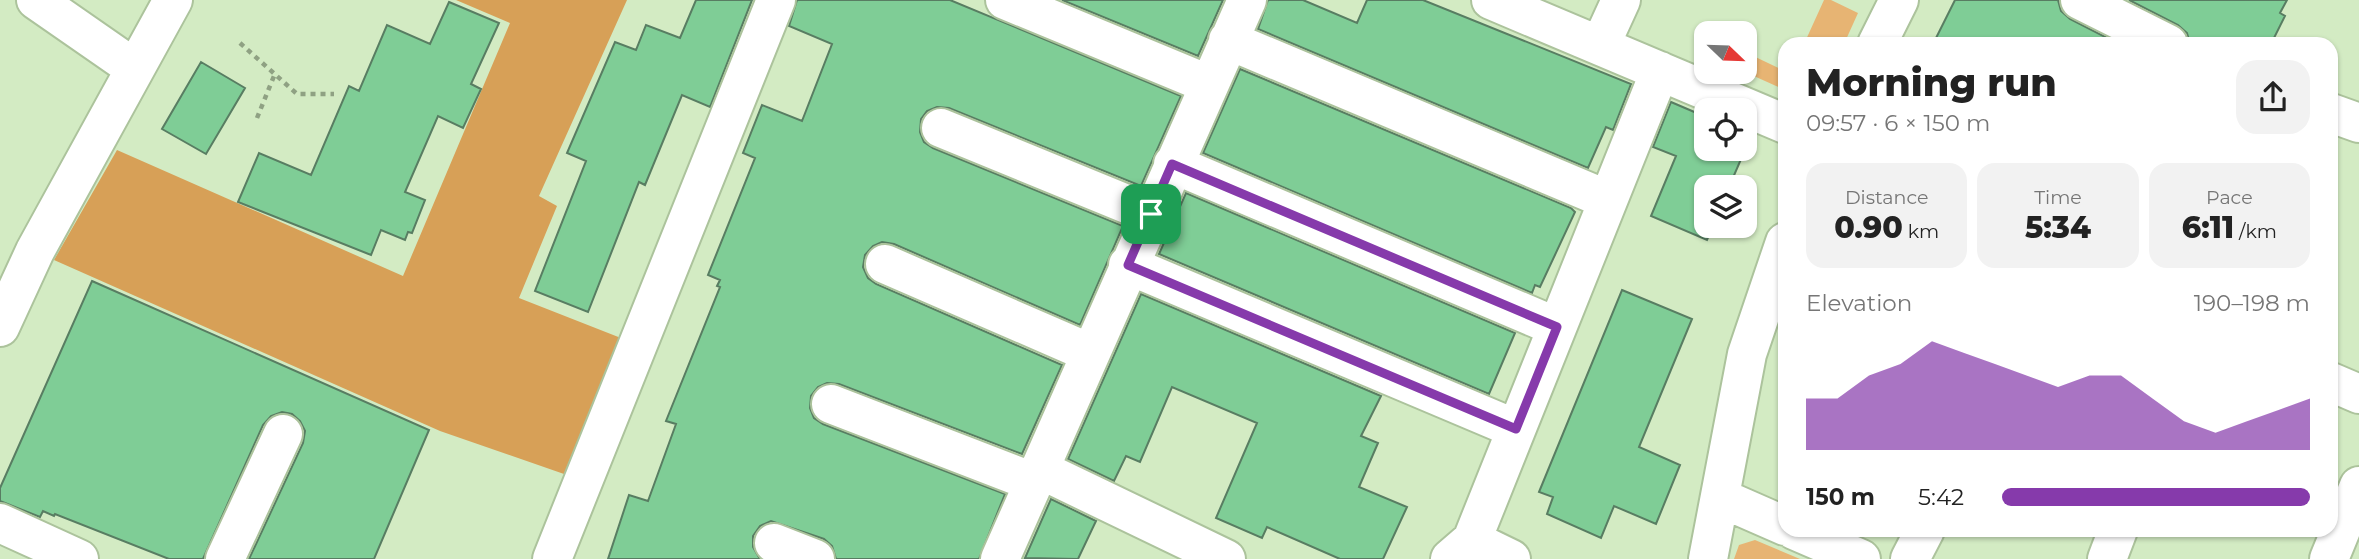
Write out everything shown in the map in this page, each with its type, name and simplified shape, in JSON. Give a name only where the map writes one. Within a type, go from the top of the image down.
[{"type":"street","points":[[36,0],[134,68]]},
{"type":"street","points":[[0,327],[35,251],[173,0]]},
{"type":"street","points":[[552,559],[776,0]]},
{"type":"street","points":[[1005,0],[1208,83]]},
{"type":"street","points":[[1000,559],[1172,164],[1247,0]]},
{"type":"street","points":[[1491,0],[1778,121]]},
{"type":"street","points":[[1600,46],[1621,0]]},
{"type":"street","points":[[1880,37],[1899,0]]},
{"type":"street","points":[[2080,0],[2154,37]]},
{"type":"street","points":[[1228,40],[1608,200]]},
{"type":"street","points":[[1511,559],[1461,549],[1516,429],[1660,71]]},
{"type":"street","points":[[2338,115],[2359,122]]},
{"type":"street","points":[[941,128],[1151,214]]},
{"type":"street","points":[[1172,164],[1557,327]]},
{"type":"street","points":[[1708,559],[1747,354],[1778,263]]},
{"type":"street","points":[[885,264],[1090,353]]},
{"type":"street","points":[[1128,265],[1516,429]]},
{"type":"street","points":[[2338,385],[2359,394]]},
{"type":"street","points":[[831,404],[1036,476],[1226,559]]},
{"type":"street","points":[[225,559],[283,434]]},
{"type":"street","points":[[2329,559],[2359,486]]},
{"type":"street","points":[[1721,498],[1778,523]]},
{"type":"street","points":[[0,523],[79,559]]},
{"type":"street","points":[[1810,537],[1861,559]]},
{"type":"street","points":[[1910,559],[1921,537]]},
{"type":"street","points":[[2107,559],[2115,537]]},
{"type":"street","points":[[774,543],[815,559]]},
{"type":"path","points":[[240,43],[297,94],[334,94]]},
{"type":"path","points":[[257,118],[274,76]]},
{"type":"shaded area","points":[[456,0],[627,0],[539,196],[557,206],[519,298],[626,340],[564,474],[440,431],[54,260],[117,150],[403,276],[510,23]]},
{"type":"shaded area","points":[[1824,0],[1831,0],[1858,13],[1847,37],[1807,37]]},
{"type":"shaded area","points":[[1757,58],[1778,68],[1778,87],[1757,77]]},
{"type":"shaded area","points":[[1755,540],[1800,559],[1734,559],[1739,545]]},
{"type":"building","points":[[696,0],[752,0],[710,107],[682,95],[645,185],[639,182],[588,312],[535,291],[586,161],[567,153],[615,42],[636,50],[646,25],[680,38]]},
{"type":"building","points":[[797,0],[950,0],[1181,96],[1141,186],[949,108],[937,107],[927,111],[921,119],[920,132],[924,142],[933,148],[1123,226],[1080,325],[894,244],[882,242],[873,246],[865,255],[863,267],[868,278],[876,284],[1062,365],[1022,454],[839,384],[827,383],[818,387],[811,396],[810,408],[814,418],[823,424],[1005,494],[979,559],[836,559],[832,546],[824,539],[771,521],[760,526],[753,536],[753,547],[760,559],[608,559],[629,495],[648,501],[676,424],[666,421],[720,287],[717,286],[720,280],[708,275],[755,158],[743,153],[762,105],[802,121],[832,44],[789,26]]},
{"type":"building","points":[[1062,0],[1223,0],[1198,56]]},
{"type":"building","points":[[1268,0],[1303,0],[1357,23],[1367,0],[1423,0],[1631,84],[1613,130],[1606,127],[1588,168],[1258,29]]},
{"type":"building","points":[[1955,0],[2058,0],[2061,11],[2070,19],[2105,37],[1936,37]]},
{"type":"building","points":[[2129,0],[2287,0],[2280,13],[2285,16],[2274,37],[2188,37],[2178,25]]},
{"type":"building","points":[[449,2],[499,23],[471,84],[481,89],[463,128],[438,116],[405,192],[425,200],[412,233],[408,232],[405,240],[381,230],[371,255],[238,202],[259,153],[311,175],[349,86],[359,91],[387,25],[430,44]]},
{"type":"building","points":[[201,62],[245,88],[206,154],[162,129]]},
{"type":"building","points":[[1240,69],[1571,208],[1575,212],[1540,287],[1535,285],[1532,293],[1203,153]]},
{"type":"building","points":[[1671,102],[1694,112],[1694,161],[1740,161],[1734,175],[1694,175],[1694,234],[1651,216],[1676,156],[1653,147]]},
{"type":"building","points":[[1186,193],[1515,333],[1489,394],[1159,254]]},
{"type":"building","points":[[92,281],[429,430],[374,559],[249,559],[303,443],[305,431],[300,421],[292,414],[282,412],[271,416],[263,425],[203,559],[169,559],[55,514],[54,516],[43,511],[40,517],[0,501],[0,488]]},
{"type":"building","points":[[1622,290],[1692,319],[1639,447],[1680,465],[1656,524],[1614,506],[1601,538],[1547,514],[1553,497],[1539,492]]},
{"type":"building","points":[[1141,294],[1381,396],[1361,436],[1378,443],[1359,487],[1407,507],[1383,559],[1340,559],[1267,527],[1262,538],[1216,518],[1257,423],[1172,387],[1140,462],[1126,456],[1114,481],[1068,459]]},
{"type":"building","points":[[1051,499],[1096,521],[1078,559],[1025,558]]},
{"type":"route","points":[[1172,164],[1557,327],[1516,429],[1128,265],[1151,214],[1172,164]]}]
